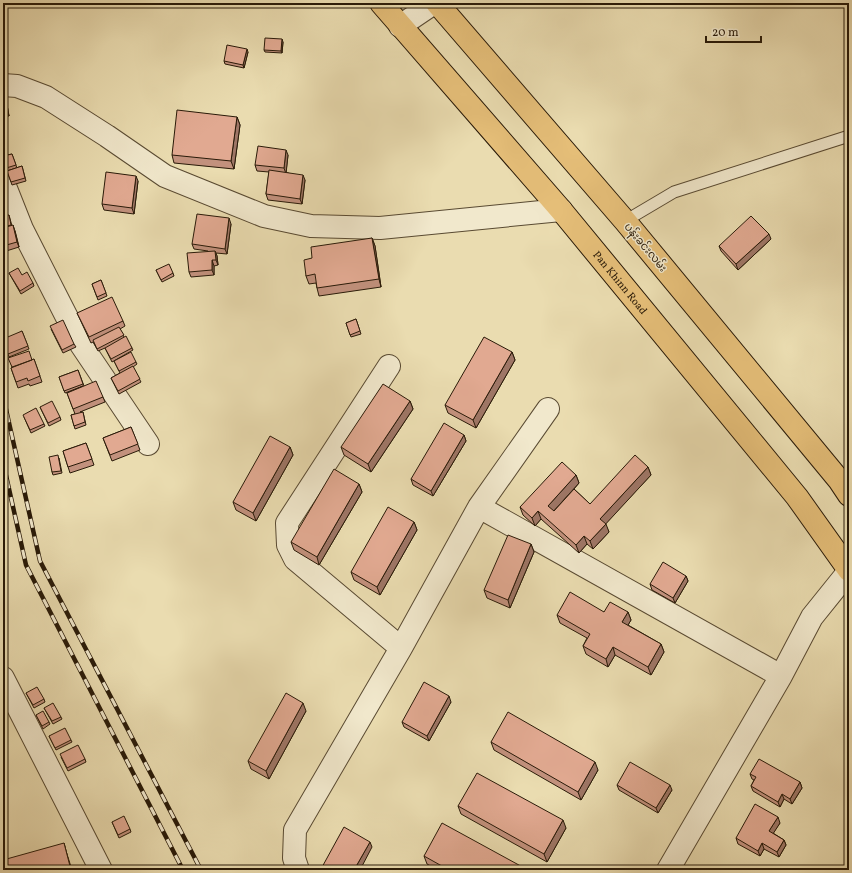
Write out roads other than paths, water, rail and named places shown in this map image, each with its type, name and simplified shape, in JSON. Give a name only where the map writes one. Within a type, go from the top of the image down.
[{"type":"main road","name":"Pan Khinn Road","points":[[381,3],[561,210],[797,497],[849,570]]},
{"type":"main road","name":"ပန်းခင်းလမ်း","points":[[437,3],[625,221],[846,487]]},
{"type":"street","points":[[400,26],[434,3]]},
{"type":"street","points":[[3,86],[16,86],[46,97],[107,136],[165,176],[264,216],[311,226],[380,228],[561,210]]},
{"type":"street","points":[[3,181],[22,229],[80,343],[148,444]]},
{"type":"street","points":[[389,366],[287,523],[288,545],[295,559],[401,648]]},
{"type":"street","points":[[298,870],[294,858],[295,830],[401,648],[479,507],[548,409]]},
{"type":"street","points":[[479,507],[781,676]]},
{"type":"street","points":[[671,869],[781,676],[812,617],[849,570]]},
{"type":"street","points":[[3,678],[102,870]]},
{"type":"lane","points":[[625,221],[674,192],[849,136]]},
{"type":"railway","points":[[3,396],[40,561],[201,870]]},
{"type":"railway","points":[[3,462],[26,565],[183,870]]}]
